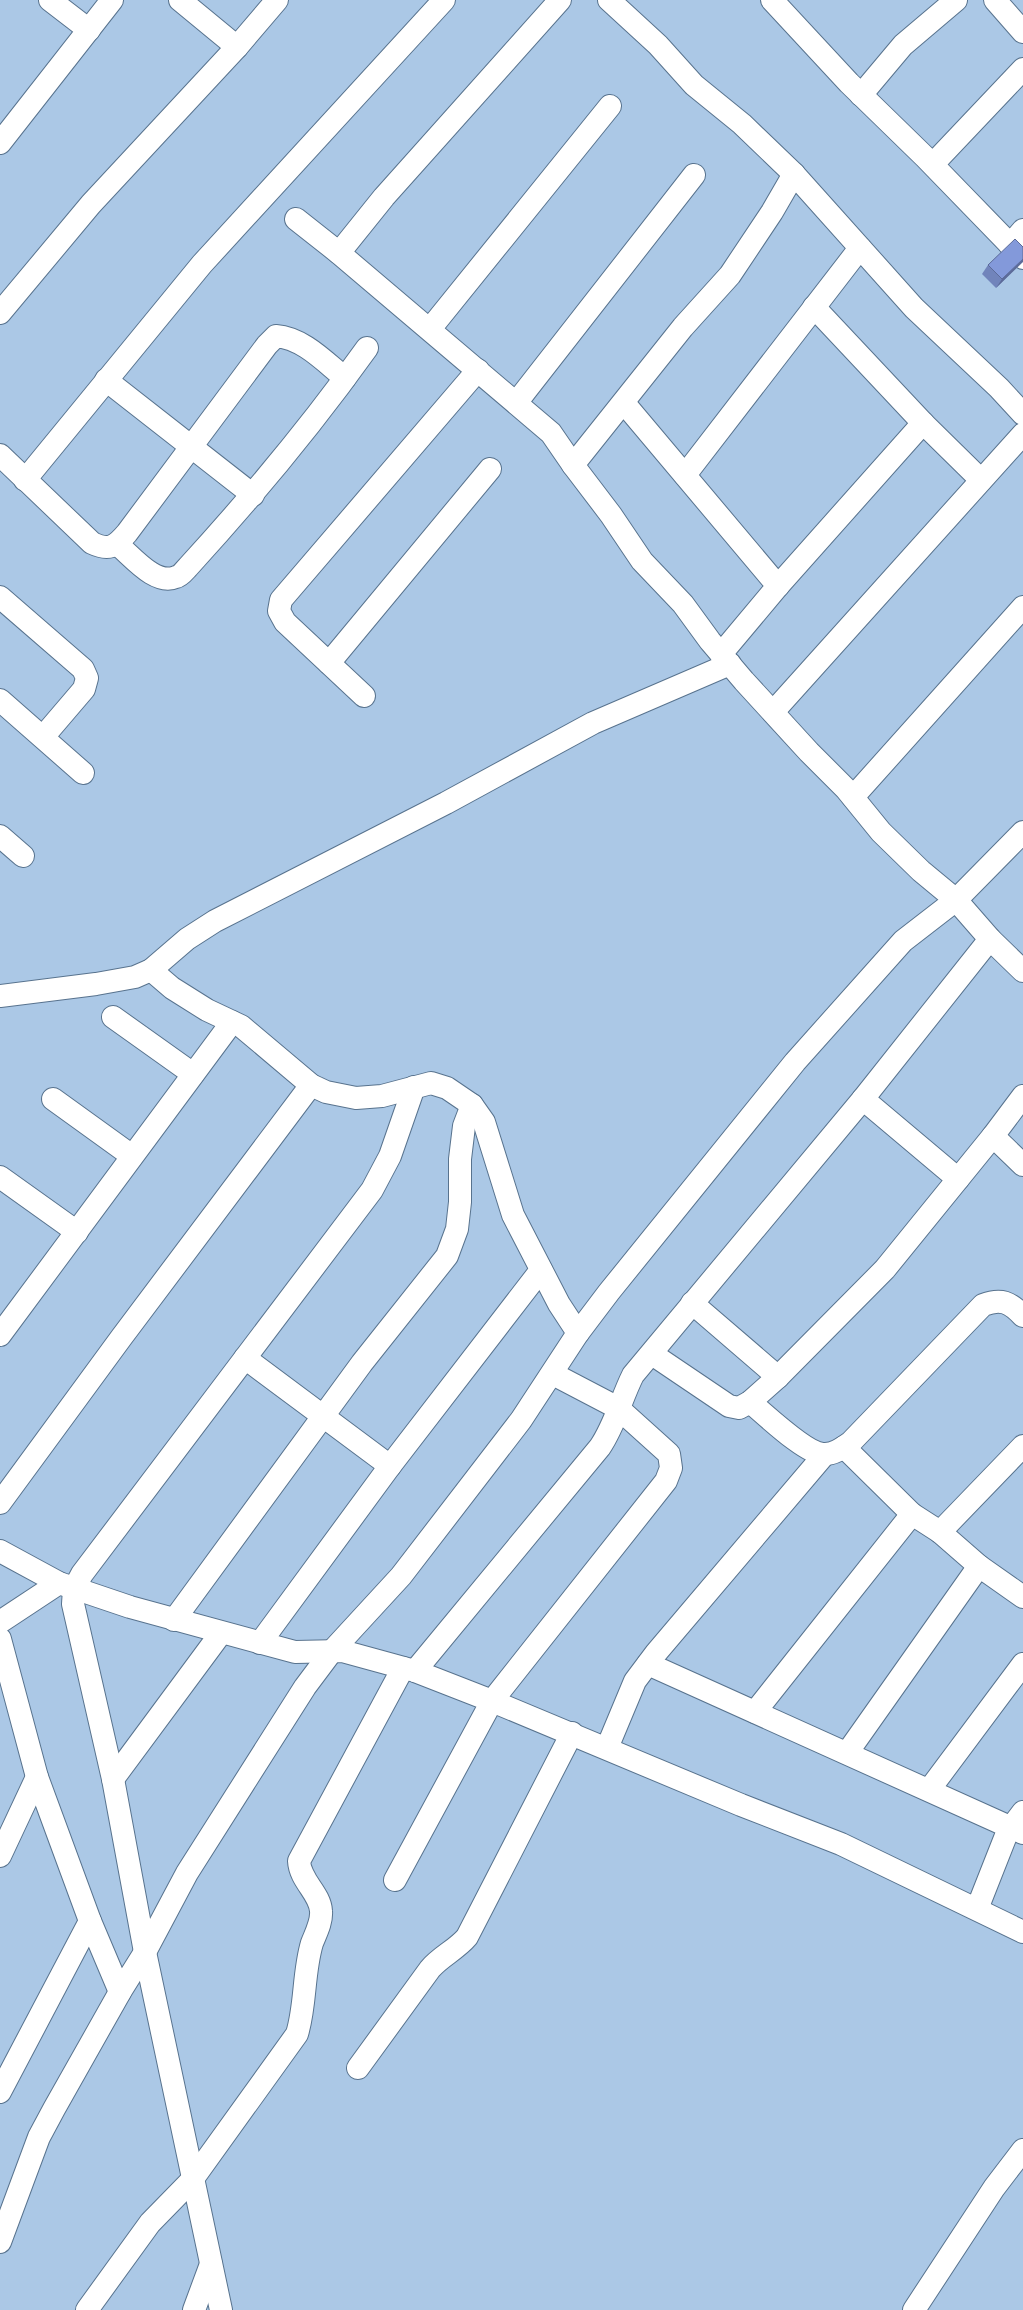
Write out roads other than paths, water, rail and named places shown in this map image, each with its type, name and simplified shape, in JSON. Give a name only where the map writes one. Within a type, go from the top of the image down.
[{"type":"street","points":[[50,0],[89,30]]},
{"type":"street","points":[[0,142],[112,0]]},
{"type":"street","points":[[180,0],[237,48]]},
{"type":"street","points":[[0,313],[91,204],[237,48],[277,0]]},
{"type":"street","points":[[25,480],[202,264],[444,0]]},
{"type":"street","points":[[339,253],[384,197],[560,0]]},
{"type":"street","points":[[609,0],[658,45],[694,85],[742,124],[794,174],[914,308],[999,388],[1023,414]]},
{"type":"street","points":[[861,95],[903,45],[956,0]]},
{"type":"street","points":[[995,0],[1023,32]]},
{"type":"street","points":[[783,4],[861,95],[1019,244]]},
{"type":"street","points":[[933,164],[1023,69]]},
{"type":"street","points":[[430,329],[610,106]]},
{"type":"street","points":[[573,465],[683,327],[730,275],[772,212],[794,174]]},
{"type":"street","points":[[516,402],[694,175]]},
{"type":"street","points":[[296,219],[430,329],[551,433],[611,515],[642,561],[683,604],[725,659],[853,797],[886,837],[921,871],[956,900],[990,939],[1023,971]]},
{"type":"street","points":[[685,475],[860,248]]},
{"type":"street","points":[[814,307],[922,423],[981,480]]},
{"type":"street","points":[[0,455],[92,543],[104,548],[117,544],[276,336],[297,341],[346,378]]},
{"type":"street","points":[[117,544],[154,576],[165,580],[177,577],[254,495],[346,378],[367,348]]},
{"type":"street","points":[[364,696],[285,622],[279,611],[281,600],[478,370]]},
{"type":"street","points":[[106,380],[254,495]]},
{"type":"street","points":[[624,402],[778,586]]},
{"type":"street","points":[[0,996],[96,984],[135,977],[151,970],[187,939],[215,921],[446,803],[593,723],[725,659],[778,586],[922,423]]},
{"type":"street","points":[[773,712],[852,626],[898,572],[947,521],[981,480],[1023,434]]},
{"type":"street","points":[[329,663],[490,469]]},
{"type":"street","points":[[0,597],[83,669],[87,678],[84,689],[43,737]]},
{"type":"street","points":[[853,797],[1019,621]]},
{"type":"street","points":[[0,700],[83,773]]},
{"type":"street","points":[[3,2229],[40,2137],[120,1992],[145,1952],[187,1873],[305,1687],[332,1651],[401,1576],[521,1420],[553,1374],[578,1333],[642,1250],[794,1062],[903,941],[956,900],[1023,832]]},
{"type":"street","points":[[0,836],[23,856]]},
{"type":"street","points":[[87,2310],[150,2223],[192,2180],[297,2034],[303,2016],[303,1996],[307,1963],[320,1922],[321,1910],[300,1870],[300,1861],[409,1670],[600,1447],[610,1432],[618,1408],[633,1375],[863,1099],[990,939]]},
{"type":"street","points":[[151,970],[172,988],[207,1010],[241,1026],[311,1085],[326,1092],[356,1098],[382,1096],[431,1083],[442,1086],[472,1105],[484,1122],[513,1215],[559,1304],[578,1333]]},
{"type":"street","points":[[113,1017],[193,1074]]},
{"type":"street","points":[[0,1335],[232,1022]]},
{"type":"street","points":[[0,1503],[121,1338],[311,1085]]},
{"type":"street","points":[[0,1622],[67,1586],[82,1574],[372,1190],[390,1156],[414,1087]]},
{"type":"street","points":[[652,1354],[729,1406],[739,1408],[750,1402],[778,1377],[885,1269],[994,1136],[1023,1096]]},
{"type":"street","points":[[53,1099],[132,1156]]},
{"type":"street","points":[[863,1099],[958,1179]]},
{"type":"street","points":[[174,1620],[324,1415],[446,1256],[457,1229],[460,1202],[460,1159],[464,1126],[472,1105]]},
{"type":"street","points":[[994,1136],[1023,1165]]},
{"type":"street","points":[[0,1177],[77,1232]]},
{"type":"street","points":[[260,1643],[390,1466],[541,1270]]},
{"type":"street","points":[[607,1748],[635,1681],[824,1455],[844,1447],[983,1305],[995,1300],[1005,1302],[1023,1316]]},
{"type":"street","points":[[692,1303],[778,1377]]},
{"type":"street","points":[[245,1358],[324,1415],[390,1466]]},
{"type":"street","points":[[395,1880],[492,1701],[666,1481],[671,1468],[669,1454],[618,1408],[553,1374]]},
{"type":"street","points":[[750,1402],[810,1451],[824,1455]]},
{"type":"street","points":[[940,1532],[1023,1446]]},
{"type":"street","points":[[844,1447],[912,1514],[940,1532],[979,1566],[1023,1597]]},
{"type":"street","points":[[755,1712],[912,1514]]},
{"type":"street","points":[[0,1551],[67,1586],[174,1620],[295,1652],[342,1651],[409,1670],[492,1701],[740,1805],[841,1844],[1023,1932]]},
{"type":"street","points":[[847,1753],[979,1566]]},
{"type":"street","points":[[67,1586],[73,1604],[113,1779],[145,1952],[192,2180],[221,2310]]},
{"type":"street","points":[[113,1779],[221,1633]]},
{"type":"street","points":[[0,1639],[37,1777],[90,1921],[120,1992]]},
{"type":"street","points":[[648,1664],[928,1790],[1019,1824]]},
{"type":"street","points":[[928,1790],[1023,1664]]},
{"type":"street","points":[[358,2068],[437,1960],[458,1947],[467,1937],[572,1734]]},
{"type":"street","points":[[0,1856],[37,1777]]},
{"type":"street","points":[[977,1909],[1007,1833],[1019,1824]]},
{"type":"street","points":[[0,2092],[90,1921]]},
{"type":"street","points":[[914,2310],[994,2188],[1023,2150]]},
{"type":"street","points":[[194,2310],[211,2264]]}]
